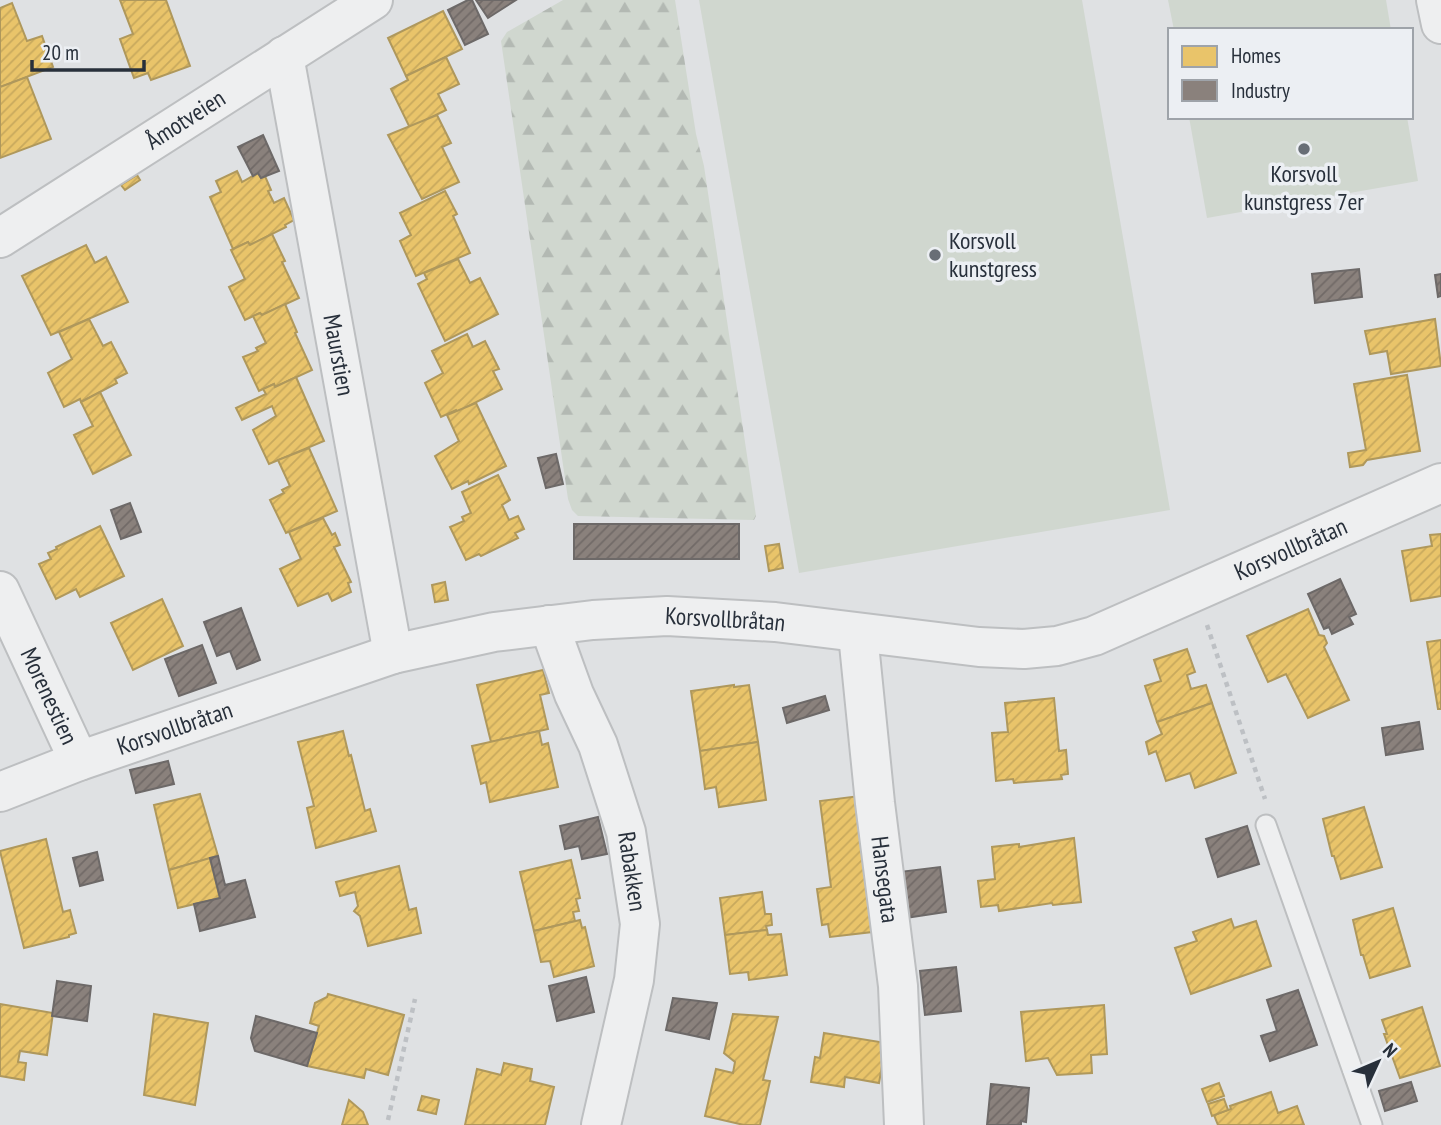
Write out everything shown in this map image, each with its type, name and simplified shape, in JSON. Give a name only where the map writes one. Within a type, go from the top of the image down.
[{"type":"street","name":"Åmotveien","points":[[0,238],[373,0]]},
{"type":"street","points":[[1436,0],[1441,24]]},
{"type":"street","name":"Maurstien","points":[[284,56],[393,654]]},
{"type":"street","name":"Korsvollbråtan","points":[[0,792],[79,761],[393,654],[458,638],[549,625],[667,616],[702,617],[775,622],[979,648],[1024,649],[1057,646],[1094,636],[1441,483]]},
{"type":"street","name":"Morenestien","points":[[0,591],[79,761]]},
{"type":"street","name":"Rabakken","points":[[549,625],[598,745],[626,832],[640,925],[634,980],[601,1125]]},
{"type":"street","name":"Hansegata","points":[[858,634],[875,803],[898,986],[904,1125]]},
{"type":"lane","points":[[1266,825],[1372,1125]]},
{"type":"path","points":[[1195,593],[1272,819],[1266,825]]},
{"type":"path","points":[[388,1120],[415,999]]},
{"type":"green space","points":[[563,0],[675,0],[696,134],[704,166],[756,516],[754,520],[578,516],[572,510],[568,499],[501,41],[507,32]]},
{"type":"green space","name":"Korsvoll kunstgress","points":[[699,0],[1082,0],[1170,510],[799,573]]},
{"type":"green space","points":[[1168,0],[1386,0],[1391,28],[1174,28]]},
{"type":"green space","name":"Korsvoll kunstgress 7er","points":[[1189,119],[1407,119],[1418,181],[1207,218]]},
{"type":"building: Homes","points":[[120,0],[166,0],[190,66],[151,80],[148,73],[134,78],[120,39],[133,34]]},
{"type":"building: Homes","points":[[12,3],[27,41],[42,36],[53,67],[0,87],[0,8]]},
{"type":"building: Homes","points":[[443,11],[462,49],[406,76],[388,38]]},
{"type":"building: Homes","points":[[446,57],[459,84],[438,94],[446,110],[410,128],[391,89],[408,80],[406,76]]},
{"type":"building: Homes","points":[[27,77],[51,139],[0,158],[0,87]]},
{"type":"building: Homes","points":[[437,115],[451,143],[442,147],[459,182],[422,199],[388,135]]},
{"type":"building: Homes","points":[[237,171],[242,182],[258,173],[261,178],[265,176],[274,203],[284,198],[294,220],[285,225],[286,227],[250,245],[248,242],[233,249],[210,197],[221,192],[216,181]]},
{"type":"building: Homes","points":[[137,175],[140,180],[125,190],[121,185]]},
{"type":"building: Homes","points":[[445,191],[457,214],[453,216],[470,253],[416,276],[400,241],[411,235],[400,213]]},
{"type":"building: Homes","points":[[272,234],[299,298],[245,320],[229,287],[245,279],[231,250],[248,242],[250,245]]},
{"type":"building: Homes","points":[[86,245],[95,263],[106,257],[128,302],[51,335],[22,276]]},
{"type":"building: Homes","points":[[458,259],[470,283],[480,278],[498,314],[445,341],[418,284],[427,279],[424,273]]},
{"type":"building: Homes","points":[[285,304],[312,370],[275,387],[274,384],[259,391],[243,357],[258,351],[256,348],[266,343],[253,316],[260,313],[262,315]]},
{"type":"building: Homes","points":[[89,319],[103,346],[111,342],[127,373],[115,379],[117,383],[81,402],[80,399],[64,407],[48,373],[72,359],[59,332]]},
{"type":"building: Homes","points":[[1435,319],[1441,366],[1391,374],[1387,351],[1370,354],[1365,331]]},
{"type":"building: Homes","points":[[467,334],[473,347],[485,341],[499,369],[493,371],[502,389],[457,412],[456,410],[441,417],[425,383],[443,373],[432,351]]},
{"type":"building: Homes","points":[[1407,375],[1420,451],[1367,460],[1363,465],[1350,467],[1348,453],[1366,450],[1354,384]]},
{"type":"building: Homes","points":[[296,377],[324,441],[269,464],[253,430],[276,416],[272,406],[242,420],[236,408],[266,394],[263,389],[274,384],[275,387]]},
{"type":"building: Homes","points":[[100,392],[131,455],[93,474],[74,435],[93,426],[81,402]]},
{"type":"building: Homes","points":[[476,403],[506,466],[452,489],[435,456],[459,441],[447,415]]},
{"type":"building: Homes","points":[[309,448],[337,511],[286,533],[270,500],[284,493],[282,490],[290,486],[278,460]]},
{"type":"building: Homes","points":[[498,475],[510,500],[502,505],[509,520],[518,516],[524,529],[515,533],[518,538],[481,556],[479,554],[466,560],[450,527],[464,521],[462,517],[471,513],[462,492]]},
{"type":"building: Homes","points":[[323,518],[332,535],[335,533],[340,545],[334,547],[351,582],[348,583],[351,592],[332,601],[328,593],[298,606],[280,569],[301,559],[289,532]]},
{"type":"building: Homes","points":[[100,526],[124,576],[80,597],[76,589],[56,599],[39,564],[51,559],[48,553],[57,549],[56,547]]},
{"type":"building: Homes","points":[[1441,534],[1441,596],[1411,601],[1402,551],[1432,546],[1430,535]]},
{"type":"building: Homes","points":[[779,544],[783,568],[769,571],[765,546]]},
{"type":"building: Homes","points":[[445,582],[448,600],[435,602],[432,585]]},
{"type":"building: Homes","points":[[162,599],[183,646],[133,670],[111,623]]},
{"type":"building: Homes","points":[[1308,609],[1319,635],[1324,636],[1327,643],[1324,647],[1349,700],[1308,718],[1286,674],[1268,682],[1247,636]]},
{"type":"building: Homes","points":[[1441,640],[1441,709],[1438,709],[1427,642]]},
{"type":"building: Homes","points":[[1187,649],[1195,672],[1187,675],[1191,689],[1206,685],[1212,703],[1157,722],[1145,686],[1161,681],[1154,660]]},
{"type":"building: Homes","points":[[543,670],[549,693],[540,695],[548,729],[491,742],[477,685]]},
{"type":"building: Homes","points":[[749,685],[758,742],[700,751],[691,691]]},
{"type":"building: Homes","points":[[1054,698],[1059,751],[1066,750],[1068,774],[1061,775],[1062,779],[1014,783],[1013,779],[996,781],[992,733],[1008,732],[1005,703]]},
{"type":"building: Homes","points":[[1212,703],[1236,773],[1195,788],[1190,773],[1166,781],[1156,751],[1149,754],[1146,742],[1162,734],[1157,722]]},
{"type":"building: Homes","points":[[343,731],[365,811],[370,809],[376,831],[316,848],[307,808],[314,806],[298,742]]},
{"type":"building: Homes","points":[[539,731],[542,745],[548,743],[558,787],[490,802],[486,782],[481,784],[472,746]]},
{"type":"building: Homes","points":[[758,742],[766,800],[719,807],[716,787],[705,789],[700,751]]},
{"type":"building: Homes","points":[[200,794],[218,856],[169,870],[154,805]]},
{"type":"building: Homes","points":[[859,796],[872,932],[830,937],[828,924],[822,925],[817,889],[831,887],[820,801]]},
{"type":"building: Homes","points":[[1364,807],[1382,867],[1341,879],[1323,819]]},
{"type":"building: Homes","points":[[1074,838],[1081,902],[1052,903],[999,911],[998,905],[981,907],[978,881],[995,879],[992,847],[1019,844],[1019,847]]},
{"type":"building: Homes","points":[[46,839],[63,912],[70,910],[76,933],[24,948],[0,851]]},
{"type":"building: Homes","points":[[210,858],[220,898],[178,908],[169,870]]},
{"type":"building: Homes","points":[[571,860],[580,898],[576,899],[579,911],[573,912],[575,921],[534,931],[520,872]]},
{"type":"building: Homes","points":[[399,866],[409,910],[416,908],[421,933],[368,946],[360,916],[354,911],[358,906],[355,892],[340,896],[336,882]]},
{"type":"building: Homes","points":[[762,892],[765,914],[771,914],[772,925],[766,926],[767,930],[725,935],[720,898]]},
{"type":"building: Homes","points":[[1393,908],[1410,966],[1370,978],[1361,955],[1353,920]]},
{"type":"building: Homes","points":[[1231,919],[1234,928],[1256,921],[1271,966],[1191,994],[1175,948],[1197,941],[1193,932]]},
{"type":"building: Homes","points":[[580,920],[582,928],[585,927],[594,966],[554,977],[550,961],[541,962],[534,931]]},
{"type":"building: Homes","points":[[767,930],[768,935],[781,934],[787,975],[749,980],[748,972],[730,974],[725,935]]},
{"type":"building: Homes","points":[[328,994],[404,1015],[388,1075],[366,1069],[364,1078],[307,1066],[319,1026],[310,1023],[315,1003]]},
{"type":"building: Homes","points":[[0,1004],[53,1013],[47,1055],[20,1051],[18,1062],[26,1063],[24,1080],[0,1076]]},
{"type":"building: Homes","points":[[1104,1005],[1107,1054],[1091,1055],[1092,1073],[1057,1075],[1048,1058],[1026,1061],[1021,1012]]},
{"type":"building: Homes","points":[[1422,1007],[1440,1066],[1400,1078],[1384,1034],[1387,1034],[1382,1020]]},
{"type":"building: Homes","points":[[154,1014],[208,1023],[195,1105],[144,1095]]},
{"type":"building: Homes","points":[[733,1014],[778,1017],[763,1080],[770,1081],[760,1125],[744,1125],[705,1116],[716,1069],[733,1073],[735,1062],[724,1053]]},
{"type":"building: Homes","points":[[824,1033],[886,1043],[879,1083],[845,1077],[844,1087],[811,1082],[815,1057],[820,1058]]},
{"type":"building: Homes","points":[[504,1063],[532,1069],[530,1081],[554,1087],[545,1125],[465,1125],[477,1069],[501,1075]]},
{"type":"building: Homes","points":[[1219,1083],[1224,1096],[1207,1102],[1202,1089]]},
{"type":"building: Homes","points":[[1271,1092],[1278,1113],[1297,1106],[1304,1125],[1218,1125],[1214,1115],[1231,1109],[1230,1106]]},
{"type":"building: Homes","points":[[422,1096],[439,1100],[436,1114],[418,1110]]},
{"type":"building: Homes","points":[[1224,1099],[1228,1110],[1212,1116],[1208,1104]]},
{"type":"building: Homes","points":[[349,1100],[363,1112],[368,1125],[342,1125]]},
{"type":"building: Industry","points":[[472,0],[488,34],[465,45],[448,10]]},
{"type":"building: Industry","points":[[476,0],[516,0],[488,18]]},
{"type":"building: Industry","points":[[263,135],[279,171],[261,178],[258,173],[253,176],[238,147]]},
{"type":"building: Industry","points":[[1359,269],[1362,297],[1315,303],[1312,274]]},
{"type":"building: Industry","points":[[1441,274],[1441,296],[1438,297],[1435,275]]},
{"type":"building: Industry","points":[[556,454],[563,484],[546,488],[538,458]]},
{"type":"building: Industry","points":[[130,503],[141,532],[121,539],[111,510]]},
{"type":"building: Industry","points":[[574,524],[739,524],[739,559],[574,559]]},
{"type":"building: Industry","points":[[1340,579],[1356,614],[1349,617],[1353,624],[1332,634],[1329,627],[1324,629],[1308,594]]},
{"type":"building: Industry","points":[[241,608],[260,660],[237,669],[230,651],[217,656],[204,622]]},
{"type":"building: Industry","points":[[202,645],[216,683],[179,696],[165,659]]},
{"type":"building: Industry","points":[[825,696],[829,710],[787,723],[783,708]]},
{"type":"building: Industry","points":[[1419,722],[1423,749],[1386,755],[1382,728]]},
{"type":"building: Industry","points":[[168,761],[174,784],[136,793],[130,770]]},
{"type":"building: Industry","points":[[598,817],[607,854],[582,859],[579,846],[565,849],[560,826]]},
{"type":"building: Industry","points":[[1247,826],[1259,864],[1218,877],[1206,839]]},
{"type":"building: Industry","points":[[97,852],[103,880],[80,886],[73,858]]},
{"type":"building: Industry","points":[[218,856],[225,885],[245,880],[255,917],[200,931],[194,904],[220,898],[210,858]]},
{"type":"building: Industry","points":[[940,867],[946,912],[905,918],[899,872]]},
{"type":"building: Industry","points":[[956,967],[961,1011],[925,1015],[920,971]]},
{"type":"building: Industry","points":[[586,977],[594,1012],[557,1021],[549,986]]},
{"type":"building: Industry","points":[[57,981],[91,986],[87,1021],[52,1016]]},
{"type":"building: Industry","points":[[1298,990],[1317,1045],[1270,1061],[1261,1036],[1277,1031],[1267,1000]]},
{"type":"building: Industry","points":[[673,998],[717,1003],[709,1039],[666,1030]]},
{"type":"building: Industry","points":[[256,1016],[317,1033],[307,1066],[255,1051],[251,1038]]},
{"type":"building: Industry","points":[[1411,1082],[1417,1101],[1385,1111],[1379,1091]]},
{"type":"building: Industry","points":[[991,1084],[1029,1088],[1026,1122],[1021,1121],[1021,1125],[987,1125]]},
{"type":"place","name":"Korsvoll kunstgress 7er","points":[[1304,149]]},
{"type":"place","name":"Korsvoll kunstgress","points":[[935,255]]}]
